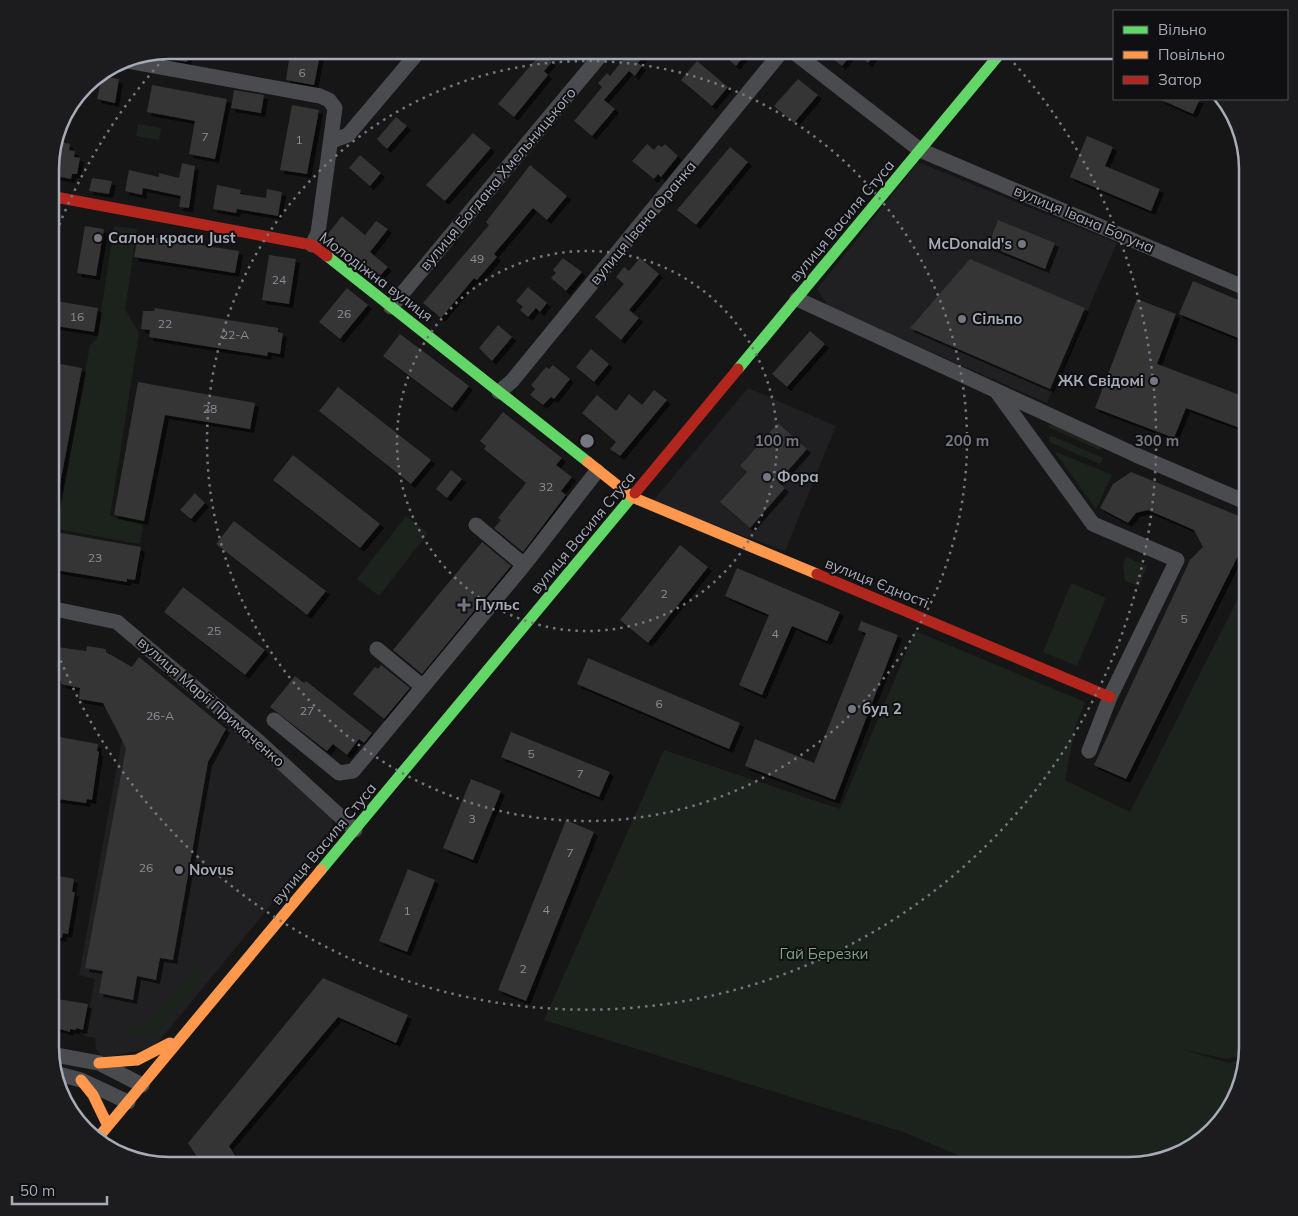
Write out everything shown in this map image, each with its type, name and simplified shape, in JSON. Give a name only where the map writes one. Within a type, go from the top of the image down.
[{"type":"main road","name":"вулиця Василя Стуса","points":[[101,1134],[996,59]]},
{"type":"main road","name":"Молодіжна вулиця","points":[[59,198],[312,245],[632,497]]},
{"type":"main road","name":"вулиця Єдності","points":[[632,497],[1110,697]]},
{"type":"main road","points":[[99,1063],[129,1064],[160,1050],[189,1029]]},
{"type":"main road","points":[[81,1080],[93,1094],[108,1126]]},
{"type":"street","points":[[332,141],[348,135],[412,59]]},
{"type":"street","name":"вулиця Богдана Хмельницького","points":[[391,307],[598,59]]},
{"type":"street","name":"вулиця Івана Франка","points":[[499,392],[512,381],[776,59]]},
{"type":"street","name":"вулиця Івана Богуна","points":[[804,59],[920,150],[1239,285]]},
{"type":"street","points":[[138,63],[320,96],[329,100],[335,108],[332,141],[318,234],[312,245]]},
{"type":"street","points":[[797,299],[1127,451],[1239,499]]},
{"type":"street","points":[[995,389],[1093,524],[1177,560],[1110,697],[1089,751]]},
{"type":"street","points":[[274,720],[339,773],[354,771],[524,565],[597,471]]},
{"type":"street","points":[[476,525],[524,565]]},
{"type":"street","name":"вулиця Марії Примаченко","points":[[59,610],[117,622],[258,741],[355,830]]},
{"type":"street","points":[[377,649],[423,687]]},
{"type":"street","points":[[59,1056],[99,1063],[142,1085]]},
{"type":"street","points":[[63,1075],[81,1080],[128,1102]]},
{"type":"shaded area","points":[[918,162],[1117,243],[1047,403],[828,306],[817,289]]},
{"type":"shaded area","points":[[748,388],[836,426],[785,551],[652,502]]},
{"type":"shaded area","points":[[126,717],[221,739],[232,725],[331,814],[333,824],[330,833],[160,1040],[151,1048],[103,1058],[96,1049],[95,1038],[84,1036],[95,979],[79,975]]},
{"type":"green space","points":[[138,124],[161,128],[159,140],[136,136]]},
{"type":"green space","points":[[114,226],[137,229],[125,309],[139,333],[110,516],[143,525],[140,544],[59,530],[59,505],[90,345],[97,339]]},
{"type":"green space","points":[[1055,425],[1102,445],[1100,450],[1046,426]]},
{"type":"green space","points":[[1052,436],[1103,458],[1100,464],[1049,442],[1049,437]]},
{"type":"green space","points":[[1054,451],[1112,475],[1096,509]]},
{"type":"green space","points":[[406,516],[428,533],[379,596],[357,579]]},
{"type":"green space","points":[[1126,557],[1147,566],[1139,586],[1125,581],[1123,565]]},
{"type":"green space","points":[[1071,583],[1106,598],[1077,666],[1043,652]]},
{"type":"green space","name":"Гай Березки","points":[[1239,597],[1238,1057],[1226,1059],[1180,1049],[1229,1063],[1238,1060],[1236,1076],[1225,1102],[1207,1125],[1190,1139],[1158,1154],[1129,1157],[963,1157],[903,1132],[544,1020],[664,750],[840,809],[915,631],[1085,702],[1075,728],[1065,780],[1130,812]]},
{"type":"green space","points":[[197,964],[207,973],[156,1036],[131,1037],[127,1028],[131,1024],[146,1026]]},
{"type":"building","points":[[169,59],[188,59],[187,62]]},
{"type":"building","points":[[319,59],[314,85],[286,80],[289,60]]},
{"type":"building","points":[[536,59],[548,59],[552,62],[544,71],[548,75],[514,117],[498,104]]},
{"type":"building","points":[[624,59],[641,59],[638,63],[642,66],[635,76],[629,71],[604,100],[615,109],[592,136],[574,121],[602,87],[598,83],[607,73],[610,76]]},
{"type":"building","points":[[728,59],[742,59],[736,66]]},
{"type":"building","points":[[833,59],[848,59],[842,66]]},
{"type":"building","points":[[863,59],[871,59],[868,63]]},
{"type":"building","points":[[697,61],[728,87],[712,106],[681,80]]},
{"type":"building","points":[[108,77],[119,79],[115,103],[97,99],[102,81]]},
{"type":"building","points":[[798,79],[818,95],[794,123],[774,106]]},
{"type":"building","points":[[152,85],[227,99],[215,159],[189,154],[195,121],[147,112]]},
{"type":"building","points":[[234,90],[264,95],[261,113],[231,108]]},
{"type":"building","points":[[1161,100],[1200,100],[1193,114]]},
{"type":"building","points":[[292,105],[319,110],[307,174],[280,170]]},
{"type":"building","points":[[396,117],[407,126],[387,149],[377,139]]},
{"type":"building","points":[[473,133],[491,148],[445,201],[426,185]]},
{"type":"building","points":[[1087,136],[1113,147],[1105,166],[1160,189],[1151,211],[1070,177]]},
{"type":"building","points":[[62,142],[70,144],[69,150],[75,151],[74,157],[80,158],[77,174],[72,174],[71,179],[59,177],[59,161]]},
{"type":"building","points":[[647,144],[654,150],[658,145],[662,147],[665,144],[678,156],[661,177],[658,174],[654,179],[632,161]]},
{"type":"building","points":[[730,147],[748,162],[696,225],[677,210]]},
{"type":"building","points":[[360,155],[381,173],[370,186],[349,168]]},
{"type":"building","points":[[182,163],[195,166],[189,208],[179,207],[181,196],[143,188],[142,195],[125,191],[129,170],[159,177],[159,173],[179,178]]},
{"type":"building","points":[[530,165],[567,196],[547,220],[533,208],[494,254],[497,257],[477,280],[474,278],[441,318],[423,303],[489,225],[486,222]]},
{"type":"building","points":[[92,178],[112,181],[109,194],[89,191]]},
{"type":"building","points":[[217,185],[241,190],[240,194],[266,198],[267,189],[282,192],[278,216],[237,209],[236,213],[213,209]]},
{"type":"building","points":[[342,216],[365,235],[376,221],[388,229],[370,252],[388,267],[378,278],[327,235]]},
{"type":"building","name":"McDonald's","points":[[998,220],[1055,243],[1045,269],[988,246]]},
{"type":"building","points":[[85,226],[104,229],[96,276],[77,273]]},
{"type":"building","points":[[138,235],[239,251],[235,273],[134,257]]},
{"type":"building","points":[[269,255],[296,259],[289,304],[262,300]]},
{"type":"building","points":[[563,258],[582,272],[566,291],[551,278],[556,273],[553,270]]},
{"type":"building","points":[[640,258],[659,274],[629,310],[639,318],[621,340],[595,317],[624,284],[616,277],[624,267],[629,271]]},
{"type":"building","points":[[970,259],[1085,308],[1050,389],[910,328]]},
{"type":"building","points":[[1193,281],[1239,300],[1239,338],[1179,314]]},
{"type":"building","points":[[528,287],[547,303],[540,312],[536,308],[528,317],[520,310],[523,307],[516,301]]},
{"type":"building","points":[[347,288],[368,305],[340,339],[319,322]]},
{"type":"building","name":"ЖК Свідомі","points":[[1137,299],[1176,314],[1157,364],[1239,395],[1239,428],[1186,408],[1174,438],[1095,408]]},
{"type":"building","points":[[59,302],[98,308],[94,332],[59,326]]},
{"type":"building","points":[[155,308],[278,328],[278,332],[283,333],[280,354],[268,352],[267,356],[149,337],[150,330],[141,329],[143,311],[154,311]]},
{"type":"building","points":[[498,325],[512,337],[492,361],[479,348]]},
{"type":"building","points":[[810,331],[825,344],[787,387],[772,374]]},
{"type":"building","points":[[400,334],[469,386],[452,408],[383,356]]},
{"type":"building","points":[[591,349],[609,364],[594,382],[576,367]]},
{"type":"building","points":[[59,364],[82,368],[59,490]]},
{"type":"building","points":[[553,365],[570,379],[554,399],[551,397],[543,405],[530,395],[535,389],[531,385],[546,367],[549,369]]},
{"type":"building","points":[[138,382],[255,403],[250,429],[165,415],[144,521],[114,515]]},
{"type":"building","points":[[338,387],[431,460],[411,484],[319,411]]},
{"type":"building","points":[[654,390],[667,400],[620,456],[610,449],[616,442],[582,413],[597,395],[616,411],[629,394],[642,405]]},
{"type":"building","points":[[503,412],[562,458],[556,465],[572,477],[561,491],[566,495],[523,552],[494,528],[501,520],[498,518],[526,483],[484,449],[486,446],[480,441]]},
{"type":"building","points":[[778,423],[807,449],[778,482],[785,488],[750,528],[720,502],[747,472],[740,466]]},
{"type":"building","points":[[293,455],[380,524],[360,548],[273,480]]},
{"type":"building","points":[[451,470],[462,479],[447,498],[436,489]]},
{"type":"building","points":[[1131,472],[1239,516],[1239,554],[1126,779],[1094,765],[1190,560],[1203,547],[1194,530],[1148,510],[1136,513],[1128,523],[1100,508],[1113,484]]},
{"type":"building","points":[[195,493],[205,503],[191,519],[180,510]]},
{"type":"building","points":[[234,521],[326,591],[307,615],[216,544]]},
{"type":"building","points":[[59,533],[141,547],[135,580],[127,579],[127,582],[59,571]]},
{"type":"building","points":[[482,542],[511,566],[422,674],[393,650]]},
{"type":"building","points":[[680,545],[708,567],[648,643],[620,620]]},
{"type":"building","points":[[737,568],[840,612],[827,641],[792,626],[762,695],[739,685],[769,615],[725,596]]},
{"type":"building","points":[[183,587],[265,650],[245,675],[164,612]]},
{"type":"building","name":"буд 2","points":[[861,621],[898,635],[835,800],[745,766],[755,739],[814,763],[866,633],[858,630]]},
{"type":"building","points":[[87,646],[106,649],[106,652],[132,667],[139,657],[226,729],[208,762],[173,960],[160,958],[156,980],[137,976],[133,1000],[99,993],[103,971],[85,968],[126,748],[103,703],[79,699],[80,688],[61,684],[61,681],[59,681],[59,647],[86,651]]},
{"type":"building","points":[[588,658],[740,723],[729,749],[577,684]]},
{"type":"building","points":[[381,665],[410,688],[384,719],[353,694],[375,667],[378,669]]},
{"type":"building","points":[[295,676],[304,683],[306,681],[372,733],[364,743],[359,739],[347,755],[333,744],[327,751],[270,707]]},
{"type":"building","points":[[511,732],[610,772],[599,797],[501,757]]},
{"type":"building","points":[[59,737],[98,744],[97,751],[99,752],[92,800],[87,799],[86,803],[59,799]]},
{"type":"building","points":[[471,779],[501,791],[473,860],[443,848]]},
{"type":"building","points":[[566,820],[594,832],[526,1001],[498,990]]},
{"type":"building","points":[[408,869],[435,880],[407,952],[379,941]]},
{"type":"building","points":[[59,876],[74,879],[72,892],[75,892],[68,934],[63,933],[62,938],[59,938]]},
{"type":"building","points":[[323,978],[408,1015],[396,1043],[338,1017],[229,1146],[236,1157],[197,1157],[188,1143]]},
{"type":"building","points":[[59,999],[88,1004],[83,1030],[76,1028],[76,1030],[70,1029],[70,1032],[59,1029]]},
{"type":"traffic: fast","points":[[738,369],[996,59]]},
{"type":"traffic: fast","points":[[327,256],[588,462]]},
{"type":"traffic: fast","points":[[321,870],[635,493]]},
{"type":"traffic: slow","points":[[588,462],[632,497],[817,574]]},
{"type":"traffic: slow","points":[[101,1134],[321,870]]},
{"type":"traffic: slow","points":[[99,1063],[137,1060],[170,1043]]},
{"type":"traffic: slow","points":[[81,1080],[93,1095],[108,1126]]},
{"type":"traffic: jam","points":[[59,198],[312,245],[327,256]]},
{"type":"traffic: jam","points":[[635,493],[738,369]]},
{"type":"traffic: jam","points":[[817,574],[1110,697]]},
{"type":"place","name":"Салон краси Just","points":[[98,238]]},
{"type":"place","name":"McDonald's","points":[[1022,244]]},
{"type":"place","name":"Сільпо","points":[[962,319]]},
{"type":"place","name":"ЖК Свідомі","points":[[1154,381]]},
{"type":"place","name":"Фора","points":[[767,477]]},
{"type":"place","name":"Пульс","points":[[464,605]]},
{"type":"place","name":"буд 2","points":[[852,709]]},
{"type":"place","name":"Novus","points":[[179,870]]}]
